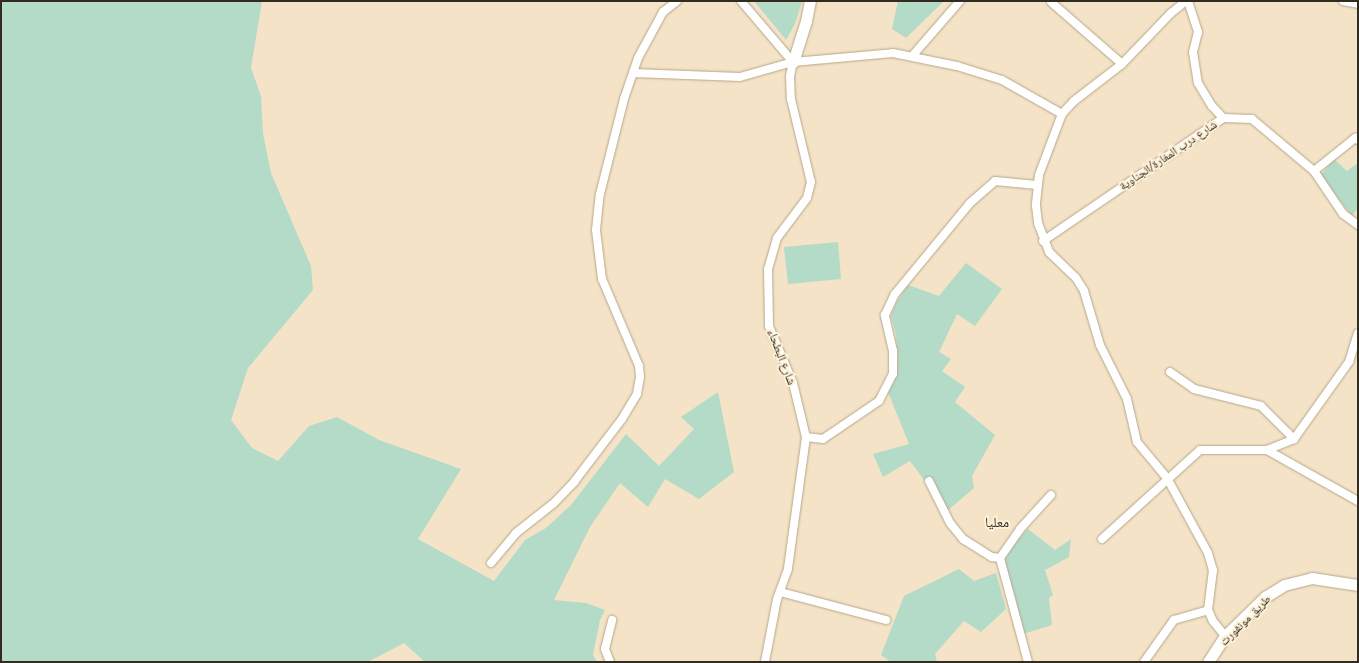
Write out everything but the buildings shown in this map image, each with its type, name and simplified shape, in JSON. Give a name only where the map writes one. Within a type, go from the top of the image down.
[{"type":"main road","points":[[794,62],[806,21],[810,1]]},
{"type":"main road","name":"طريق مونفورت","points":[[1208,662],[1225,636],[1265,597],[1284,585],[1312,578],[1358,586]]},
{"type":"street","points":[[491,563],[516,533],[554,503],[574,482],[622,420],[637,394],[640,377],[639,366],[602,279],[596,230],[600,194],[633,73],[651,31],[663,12],[677,1]]},
{"type":"street","points":[[740,1],[794,62]]},
{"type":"street","points":[[913,55],[960,1]]},
{"type":"street","points":[[1223,118],[1212,106],[1198,83],[1193,52],[1198,32],[1187,1],[1171,13],[1122,64],[1074,101],[1062,114],[1037,185],[1038,223],[1043,241],[1049,252],[1076,278],[1084,290],[1100,345],[1127,400],[1137,442],[1167,478],[1208,553],[1213,570],[1208,610],[1212,621],[1225,636]]},
{"type":"street","points":[[1343,1],[1358,4]]},
{"type":"street","points":[[1051,2],[1122,64]]},
{"type":"street","points":[[633,73],[740,77],[794,62],[893,53],[913,55],[1002,80],[1062,114]]},
{"type":"street","name":"شارع البطحاء","points":[[765,662],[780,592],[788,569],[806,437],[793,383],[769,326],[766,292],[768,269],[777,238],[807,198],[811,182],[791,99],[790,76],[794,62]]},
{"type":"street","name":"شارع درب المغارة/الجناوية","points":[[1043,241],[1223,118],[1252,119],[1314,170],[1343,214],[1358,225]]},
{"type":"street","points":[[1314,170],[1355,138],[1358,140]]},
{"type":"street","points":[[806,437],[823,439],[879,401],[893,374],[893,351],[885,314],[895,294],[970,203],[995,181],[1037,185]]},
{"type":"street","points":[[1102,539],[1167,478],[1200,450],[1267,450],[1294,439],[1349,362],[1358,333]]},
{"type":"street","points":[[1170,372],[1194,389],[1261,406],[1294,439]]},
{"type":"street","points":[[1267,450],[1358,501]]},
{"type":"street","points":[[929,481],[950,523],[963,539],[992,558],[1000,558]]},
{"type":"street","points":[[1028,662],[1000,558],[1020,529],[1051,495]]},
{"type":"street","points":[[780,592],[886,620]]},
{"type":"street","points":[[1144,662],[1174,620],[1208,610]]},
{"type":"street","points":[[610,662],[605,649],[612,620]]},
{"type":"green space","points":[[1,1],[262,1],[251,68],[261,96],[263,134],[271,173],[311,266],[313,290],[248,368],[231,420],[252,448],[278,461],[309,426],[337,417],[379,440],[461,469],[418,539],[494,581],[525,540],[546,528],[571,505],[626,434],[659,466],[694,429],[681,417],[718,392],[734,472],[699,499],[665,479],[648,507],[620,483],[590,527],[554,600],[586,603],[605,610],[600,620],[593,655],[597,662],[425,662],[404,643],[368,662],[1,662]]},
{"type":"green space","points":[[754,1],[802,1],[795,24],[786,40]]},
{"type":"green space","points":[[898,1],[944,1],[906,38],[892,29]]},
{"type":"green space","points":[[1334,159],[1347,171],[1358,163],[1358,208],[1352,216],[1320,176]]},
{"type":"green space","points":[[838,242],[841,279],[788,284],[784,247]]},
{"type":"green space","points":[[966,263],[1002,289],[975,326],[957,314],[939,352],[951,359],[942,371],[965,387],[955,402],[995,435],[972,476],[974,488],[947,511],[910,461],[883,477],[873,454],[909,444],[888,392],[894,382],[898,360],[896,335],[891,316],[896,303],[908,285],[939,296]]},
{"type":"green space","points":[[1028,529],[1055,550],[1071,539],[1069,557],[1045,570],[1053,595],[1049,598],[1052,625],[1023,634],[1004,561],[1009,549]]},
{"type":"green space","points":[[959,569],[974,581],[996,573],[1006,609],[981,632],[964,621],[935,654],[937,662],[891,662],[881,655],[904,596]]},
{"type":"district","name":"معليا","points":[[997,522]]}]
